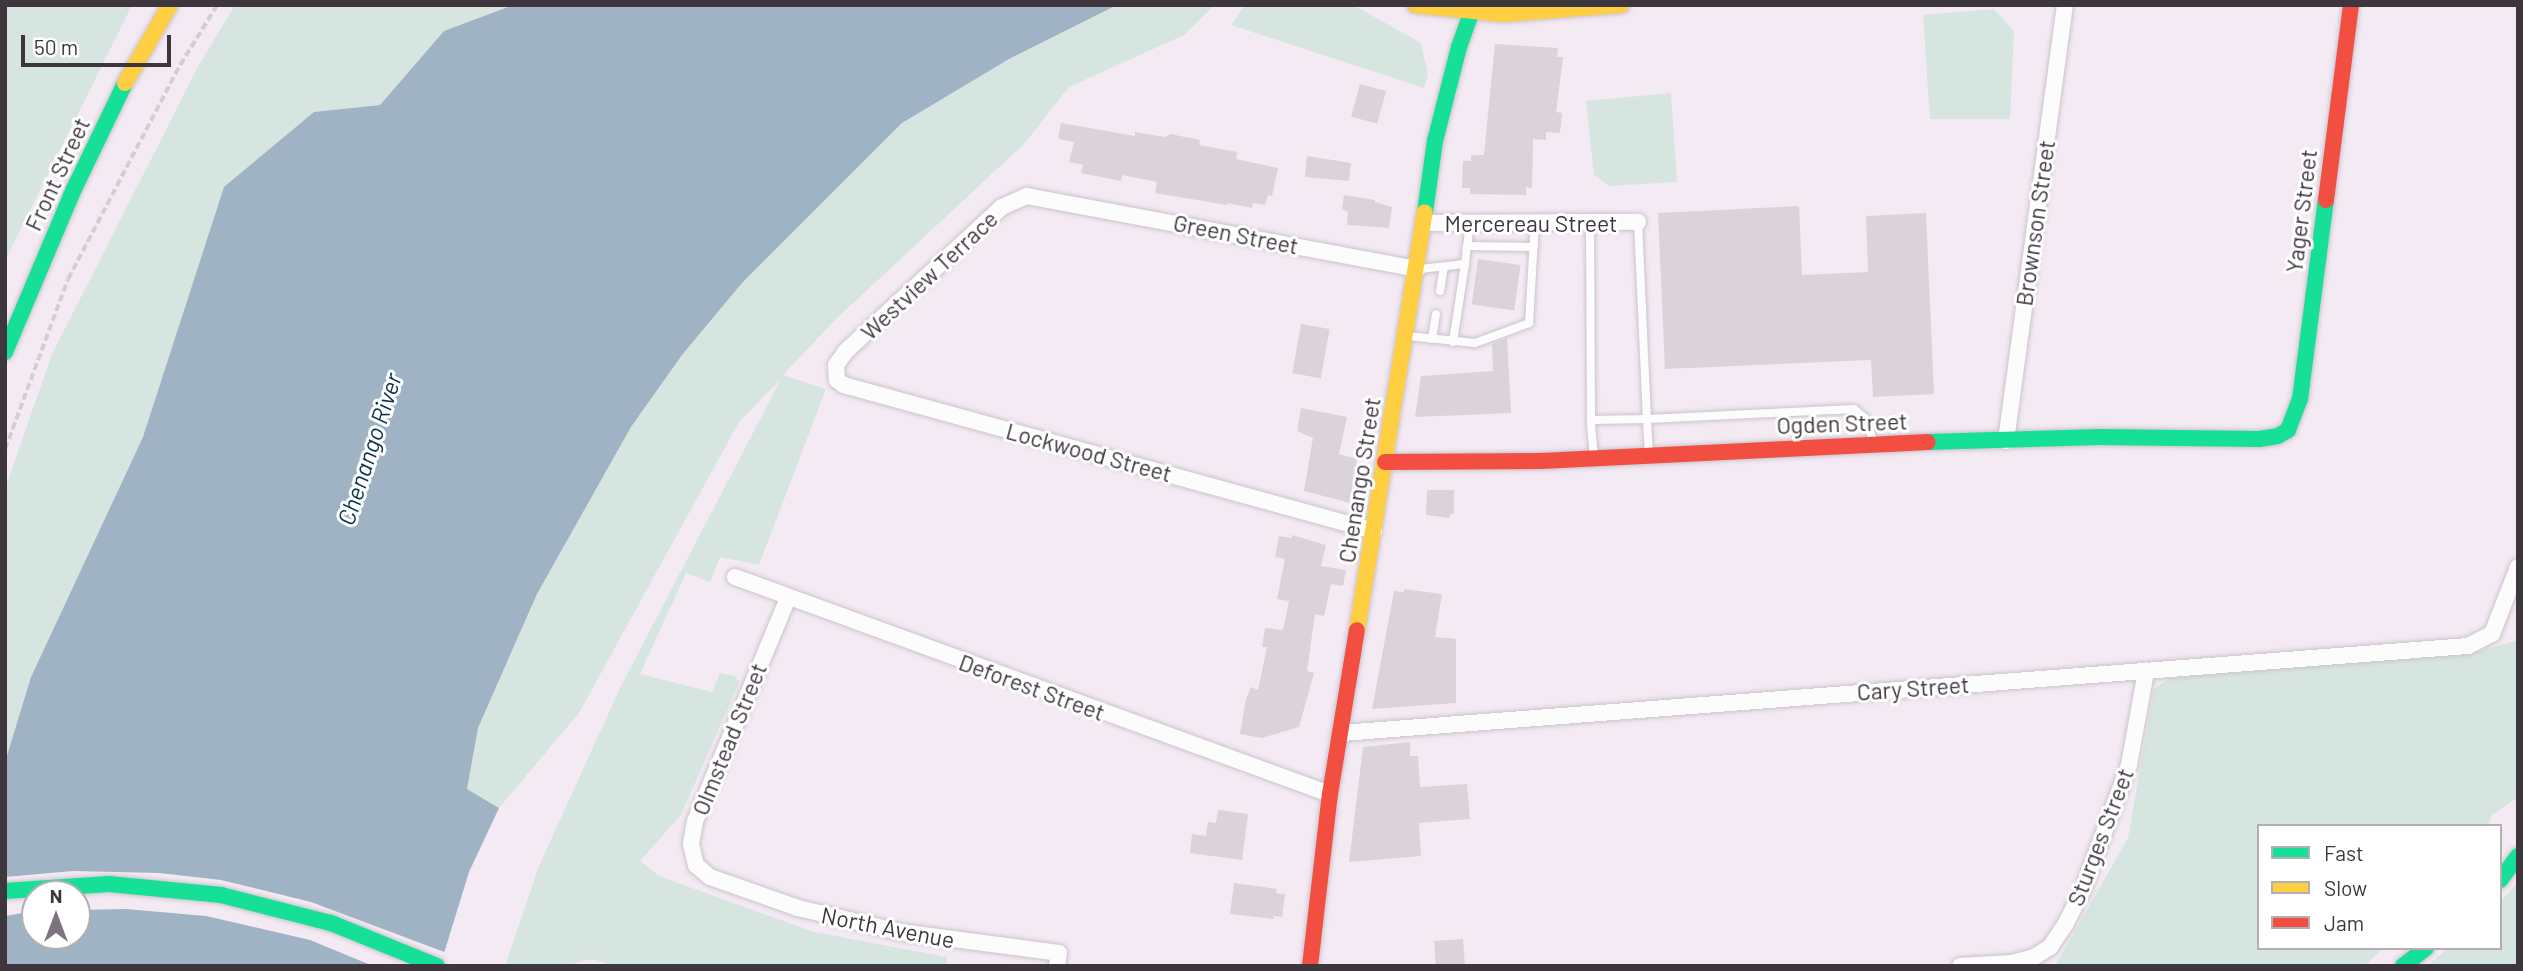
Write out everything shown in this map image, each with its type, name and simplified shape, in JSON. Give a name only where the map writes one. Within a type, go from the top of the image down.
[{"type":"main road","name":"Front Street","points":[[5,352],[43,257],[119,94],[170,5]]},
{"type":"main road","points":[[1415,5],[1473,8],[1504,14],[1622,5]]},
{"type":"main road","name":"Yager Street","points":[[2294,421],[2300,399],[2351,5]]},
{"type":"main road","name":"Chenango Street","points":[[1310,966],[1330,794],[1417,269],[1435,141],[1473,8]]},
{"type":"main road","name":"Ogden Street","points":[[1385,462],[1594,458],[2099,436],[2259,439],[2288,430],[2294,421]]},
{"type":"main road","points":[[2502,878],[2518,856]]},
{"type":"main road","points":[[2502,879],[2518,865]]},
{"type":"main road","points":[[5,891],[109,884],[221,895],[331,923],[437,966]]},
{"type":"main road","points":[[2403,966],[2423,950]]},
{"type":"street","name":"Brownson Street","points":[[2006,440],[2064,5]]},
{"type":"street","name":"Westview Terrace","points":[[846,351],[1002,207],[1027,196],[1054,200]]},
{"type":"street","name":"Green Street","points":[[1054,200],[1417,269]]},
{"type":"street","name":"Mercereau Street","points":[[1424,223],[1637,222]]},
{"type":"street","name":"Lockwood Street","points":[[846,351],[836,365],[838,380],[844,385],[1374,531]]},
{"type":"street","name":"Cary Street","points":[[1342,733],[2469,646],[2492,634],[2518,567]]},
{"type":"street","name":"Deforest Street","points":[[735,577],[1330,794]]},
{"type":"street","name":"Olmstead Street","points":[[710,877],[696,865],[691,844],[695,821],[788,598]]},
{"type":"street","name":"Sturges Street","points":[[1960,966],[2012,963],[2034,957],[2050,947],[2065,925],[2087,881],[2129,765],[2146,671]]},
{"type":"street","name":"North Avenue","points":[[710,877],[798,908],[860,925],[938,939],[1059,953],[1057,966]]},
{"type":"lane","points":[[1637,222],[1649,455]]},
{"type":"lane","points":[[1454,342],[1470,223]]},
{"type":"lane","points":[[1405,335],[1475,343],[1530,323],[1535,223]]},
{"type":"lane","points":[[1590,223],[1591,420],[1594,458]]},
{"type":"lane","points":[[1467,246],[1534,247]]},
{"type":"lane","points":[[1417,269],[1465,264]]},
{"type":"lane","points":[[1440,291],[1444,267]]},
{"type":"lane","points":[[1432,339],[1436,314]]},
{"type":"lane","points":[[1591,420],[1854,409],[1866,419],[1874,444]]},
{"type":"path","points":[[5,449],[68,279],[180,65],[217,5]]},
{"type":"shaded area","points":[[5,5],[132,5],[5,261]]},
{"type":"shaded area","points":[[235,5],[513,5],[444,31],[380,105],[314,112],[143,437],[31,677],[5,762],[5,489],[52,354],[200,63]]},
{"type":"shaded area","points":[[1117,5],[1215,5],[1184,35],[1069,87],[1024,144],[835,320],[783,375],[826,389],[759,565],[720,557],[710,582],[686,573],[640,674],[712,692],[720,673],[735,676],[739,683],[681,815],[640,861],[659,876],[814,932],[947,957],[946,966],[615,966],[592,959],[564,966],[505,966],[539,866],[620,688],[781,379],[739,422],[579,713],[499,808],[467,789],[478,728],[537,594],[631,427],[682,355],[742,283],[902,123],[1009,59]]},
{"type":"shaded area","points":[[1245,5],[1353,5],[1421,43],[1428,75],[1424,88],[1231,25]]},
{"type":"shaded area","points":[[1994,9],[2014,31],[2010,119],[1930,119],[1923,15]]},
{"type":"shaded area","points":[[1671,93],[1677,182],[1609,186],[1594,175],[1586,101]]},
{"type":"shaded area","points":[[2518,640],[2518,797],[2492,815],[2488,824],[2257,824],[2257,950],[2382,950],[2364,966],[2055,966],[2128,838],[2154,689],[2170,678],[2478,651]]},
{"type":"shaded area","points":[[2518,882],[2518,966],[2427,966],[2446,950],[2502,950],[2502,900]]},
{"type":"water","name":"Chenango River","points":[[513,5],[1117,5],[1009,59],[902,123],[742,283],[682,355],[631,427],[537,594],[478,728],[467,789],[499,808],[469,872],[440,966],[5,966],[5,762],[31,677],[143,437],[224,187],[314,112],[380,105],[444,31]]},
{"type":"pier","points":[[73,871],[159,873],[221,880],[311,902],[447,953],[443,966],[373,966],[310,940],[206,916],[126,909],[91,910],[91,880],[21,880],[21,913],[5,916],[5,877]]},
{"type":"building","points":[[1495,44],[1558,48],[1557,57],[1563,57],[1556,112],[1562,113],[1560,133],[1546,132],[1546,140],[1533,139],[1532,188],[1526,187],[1526,195],[1470,194],[1470,188],[1462,188],[1463,161],[1471,161],[1471,155],[1484,155]]},
{"type":"building","points":[[1360,84],[1386,91],[1377,124],[1351,117]]},
{"type":"building","points":[[1061,123],[1135,136],[1135,132],[1165,137],[1170,134],[1200,140],[1199,145],[1237,152],[1236,159],[1278,168],[1272,196],[1268,195],[1265,205],[1253,203],[1252,208],[1228,203],[1227,205],[1155,193],[1157,182],[1122,175],[1121,181],[1081,173],[1083,165],[1069,162],[1074,142],[1058,139]]},
{"type":"building","points":[[1307,156],[1351,163],[1349,181],[1305,177]]},
{"type":"building","points":[[1344,195],[1375,200],[1392,207],[1389,228],[1347,225],[1348,212],[1342,209]]},
{"type":"building","points":[[1799,206],[1802,275],[1868,272],[1866,216],[1926,213],[1934,394],[1873,397],[1871,360],[1665,369],[1658,213]]},
{"type":"building","points":[[1478,259],[1521,265],[1514,311],[1472,305]]},
{"type":"building","points":[[1301,324],[1330,329],[1321,378],[1292,373]]},
{"type":"building","points":[[1507,338],[1511,413],[1415,417],[1421,376],[1493,371],[1492,344]]},
{"type":"building","points":[[1301,408],[1347,417],[1339,454],[1357,459],[1350,503],[1304,491],[1313,438],[1297,431]]},
{"type":"building","points":[[1427,490],[1454,490],[1454,514],[1450,514],[1450,518],[1426,515]]},
{"type":"building","points":[[1292,535],[1326,545],[1321,566],[1346,570],[1343,586],[1331,584],[1324,616],[1315,614],[1307,671],[1314,673],[1299,727],[1262,738],[1240,734],[1246,699],[1251,687],[1258,690],[1267,647],[1262,647],[1265,628],[1283,630],[1289,601],[1277,599],[1285,559],[1275,557],[1279,536],[1292,538]]},
{"type":"building","points":[[1404,589],[1442,594],[1435,637],[1456,639],[1456,703],[1372,709],[1394,591],[1404,592]]},
{"type":"building","points":[[1410,742],[1410,756],[1418,756],[1420,787],[1467,784],[1470,819],[1419,823],[1421,856],[1349,862],[1363,747]]},
{"type":"building","points":[[1218,810],[1248,814],[1242,860],[1190,853],[1192,834],[1206,836],[1208,822],[1216,823]]},
{"type":"building","points":[[1234,883],[1277,889],[1276,893],[1285,894],[1282,917],[1273,916],[1274,919],[1230,914]]},
{"type":"building","points":[[1463,939],[1465,966],[1436,966],[1434,941]]},
{"type":"traffic: fast","points":[[1425,212],[1435,141],[1459,47],[1474,5]]},
{"type":"traffic: fast","points":[[5,352],[74,189],[125,83]]},
{"type":"traffic: fast","points":[[1928,442],[2099,437],[2259,439],[2278,436],[2288,430],[2300,399],[2326,200]]},
{"type":"traffic: fast","points":[[2502,877],[2518,856]]},
{"type":"traffic: fast","points":[[5,891],[109,884],[221,895],[331,923],[437,966]]},
{"type":"traffic: fast","points":[[2403,966],[2423,950]]},
{"type":"traffic: slow","points":[[125,83],[170,5]]},
{"type":"traffic: slow","points":[[1415,5],[1504,14],[1622,5]]},
{"type":"traffic: slow","points":[[1357,630],[1425,212]]},
{"type":"traffic: jam","points":[[2326,200],[2351,5]]},
{"type":"traffic: jam","points":[[1385,462],[1541,461],[1928,442]]},
{"type":"traffic: jam","points":[[1310,966],[1330,794],[1357,630]]}]
